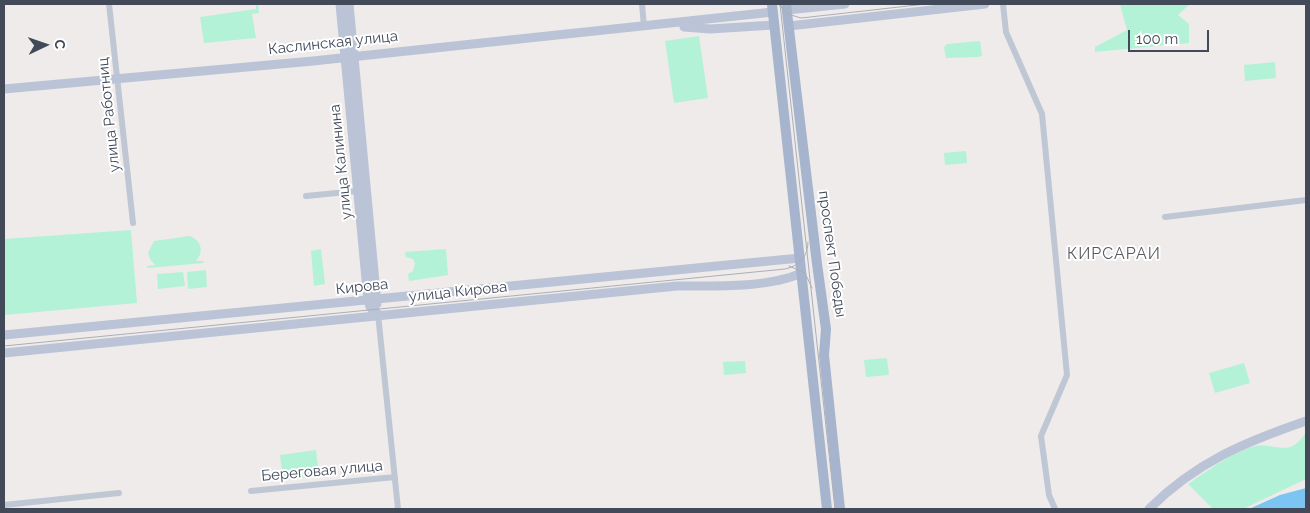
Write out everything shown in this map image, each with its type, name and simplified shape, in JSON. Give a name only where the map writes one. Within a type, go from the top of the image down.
[{"type":"main road","name":"улица Калинина","points":[[340,4],[349,57],[372,300]]},
{"type":"main road","name":"улица Калинина","points":[[349,4],[349,57],[357,191],[372,300],[378,314]]},
{"type":"main road","name":"Каслинская улица","points":[[4,89],[666,25],[773,8],[845,4]]},
{"type":"main road","name":"Каслинская улица","points":[[666,25],[710,29],[774,25],[789,26],[985,4]]},
{"type":"main road","name":"проспект Победы","points":[[786,7],[816,264],[826,329],[824,355],[840,509]]},
{"type":"main road","points":[[773,8],[827,509]]},
{"type":"main road","points":[[800,258],[816,264]]},
{"type":"main road","name":"Кирова","points":[[4,336],[800,258]]},
{"type":"main road","name":"улица Кирова","points":[[4,353],[378,314],[676,286],[712,286],[780,280],[801,273],[816,264]]},
{"type":"main road","points":[[1149,509],[1183,478],[1212,459],[1250,441],[1306,421]]},
{"type":"street","name":"улица Работниц","points":[[109,4],[133,223]]},
{"type":"street","points":[[642,4],[644,27]]},
{"type":"street","points":[[1003,4],[1006,32],[1042,114],[1043,123],[1067,375],[1041,436],[1049,495],[1055,509]]},
{"type":"street","points":[[306,196],[357,191]]},
{"type":"street","points":[[1165,217],[1306,200]]},
{"type":"street","name":"улица Калинина","points":[[378,314],[398,509]]},
{"type":"street","name":"Береговая улица","points":[[251,490],[395,477]]},
{"type":"street","points":[[4,505],[119,493]]},
{"type":"green space","points":[[256,4],[258,4],[259,13],[252,14],[256,38],[204,43],[200,17],[256,9]]},
{"type":"green space","points":[[1120,4],[1190,4],[1178,15],[1189,24],[1189,43],[1095,52],[1095,47],[1127,30]]},
{"type":"green space","points":[[699,36],[708,98],[674,103],[665,41]]},
{"type":"green space","points":[[980,41],[982,55],[979,57],[946,58],[944,47],[947,44]]},
{"type":"green space","points":[[1275,62],[1276,78],[1245,81],[1244,65]]},
{"type":"green space","points":[[966,151],[967,163],[945,165],[944,153]]},
{"type":"green space","points":[[131,230],[137,303],[4,315],[4,239]]},
{"type":"green space","points":[[190,236],[197,241],[201,250],[196,261],[203,261],[204,263],[147,268],[147,266],[155,265],[148,253],[154,241]]},
{"type":"green space","points":[[321,249],[325,284],[314,286],[311,251]]},
{"type":"green space","points":[[446,249],[448,275],[409,281],[408,274],[413,271],[415,264],[413,259],[406,257],[405,252]]},
{"type":"green space","points":[[206,270],[207,287],[188,289],[187,272]]},
{"type":"green space","points":[[183,272],[185,286],[158,289],[157,274]]},
{"type":"green space","points":[[887,358],[889,375],[866,377],[864,360]]},
{"type":"green space","points":[[745,361],[746,373],[724,375],[723,362]]},
{"type":"green space","points":[[1244,363],[1250,383],[1215,393],[1209,373]]},
{"type":"green space","points":[[1306,432],[1306,479],[1243,509],[1213,509],[1188,484],[1221,462],[1248,448],[1264,446],[1289,448],[1300,440]]},
{"type":"green space","points":[[316,450],[319,476],[283,480],[280,455]]},
{"type":"water","points":[[1306,488],[1306,509],[1249,509],[1280,495]]},
{"type":"tram line","points":[[780,4],[835,509]]},
{"type":"tram line","points":[[779,5],[788,14],[801,18],[926,4]]},
{"type":"tram line","points":[[4,346],[785,269],[794,266],[802,260],[808,247],[808,242]]},
{"type":"tram line","points":[[789,266],[805,273],[812,288]]},
{"type":"district","name":"КИРСАРАИ","points":[[1114,254]]}]
